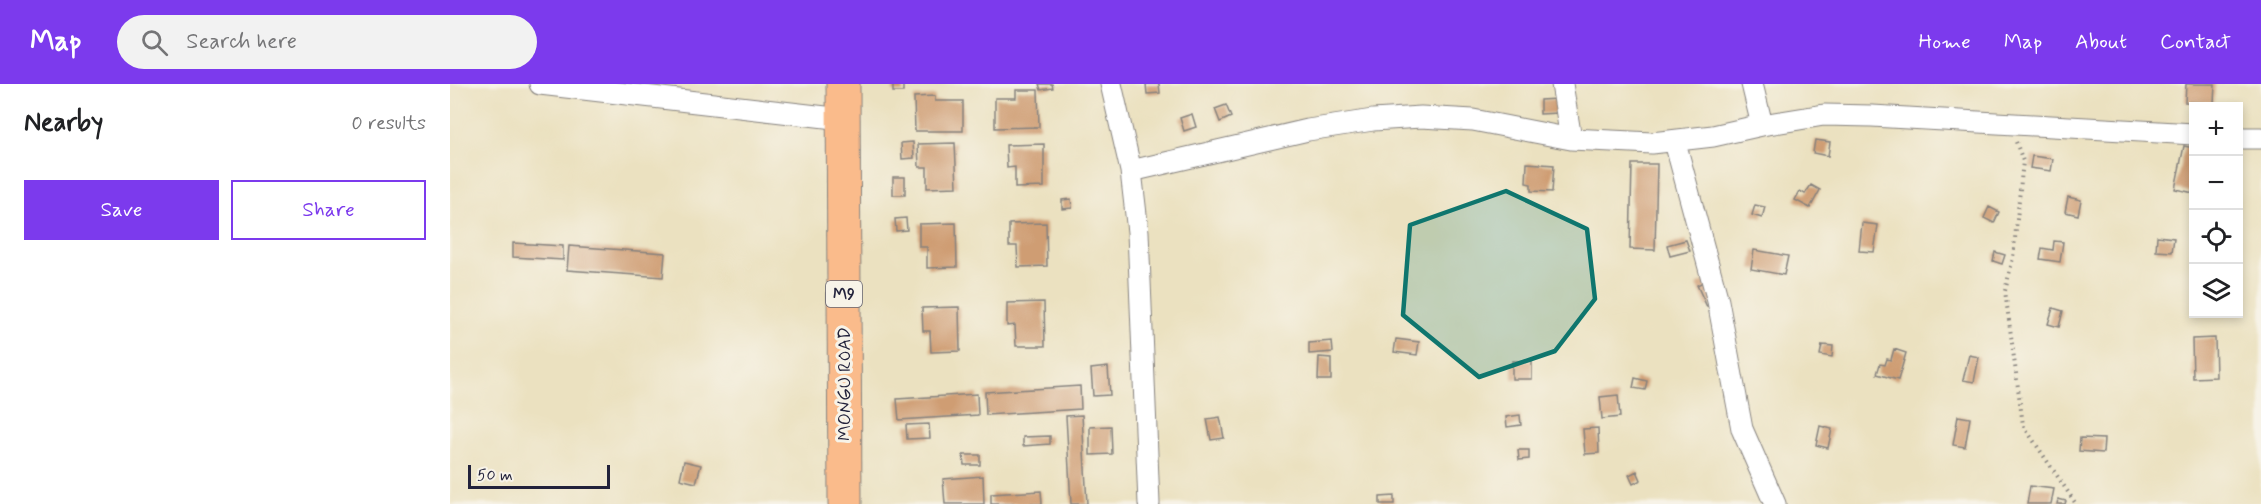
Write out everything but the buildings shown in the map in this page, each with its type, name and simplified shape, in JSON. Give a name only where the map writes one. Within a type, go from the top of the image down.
[{"type":"main road","name":"MONGU ROAD","points":[[843,84],[846,504]]},
{"type":"street","points":[[540,84],[843,119]]},
{"type":"street","points":[[1111,84],[1131,171],[1138,232],[1149,504]]},
{"type":"street","points":[[1562,84],[1571,139]]},
{"type":"street","points":[[1752,84],[1762,124]]},
{"type":"street","points":[[1131,171],[1308,130],[1385,119],[1420,117],[1473,120],[1571,139],[1675,142],[1762,124],[1824,115],[2009,122],[2189,134]]},
{"type":"street","points":[[2243,138],[2261,138]]},
{"type":"street","points":[[1675,142],[1718,301],[1742,429],[1775,504]]},
{"type":"path","points":[[2009,122],[2022,161],[2013,258],[2005,291],[2023,425],[2076,504]]},
{"type":"highlighted area","points":[[1506,191],[1587,229],[1595,299],[1555,351],[1479,377],[1403,315],[1410,225]]}]
